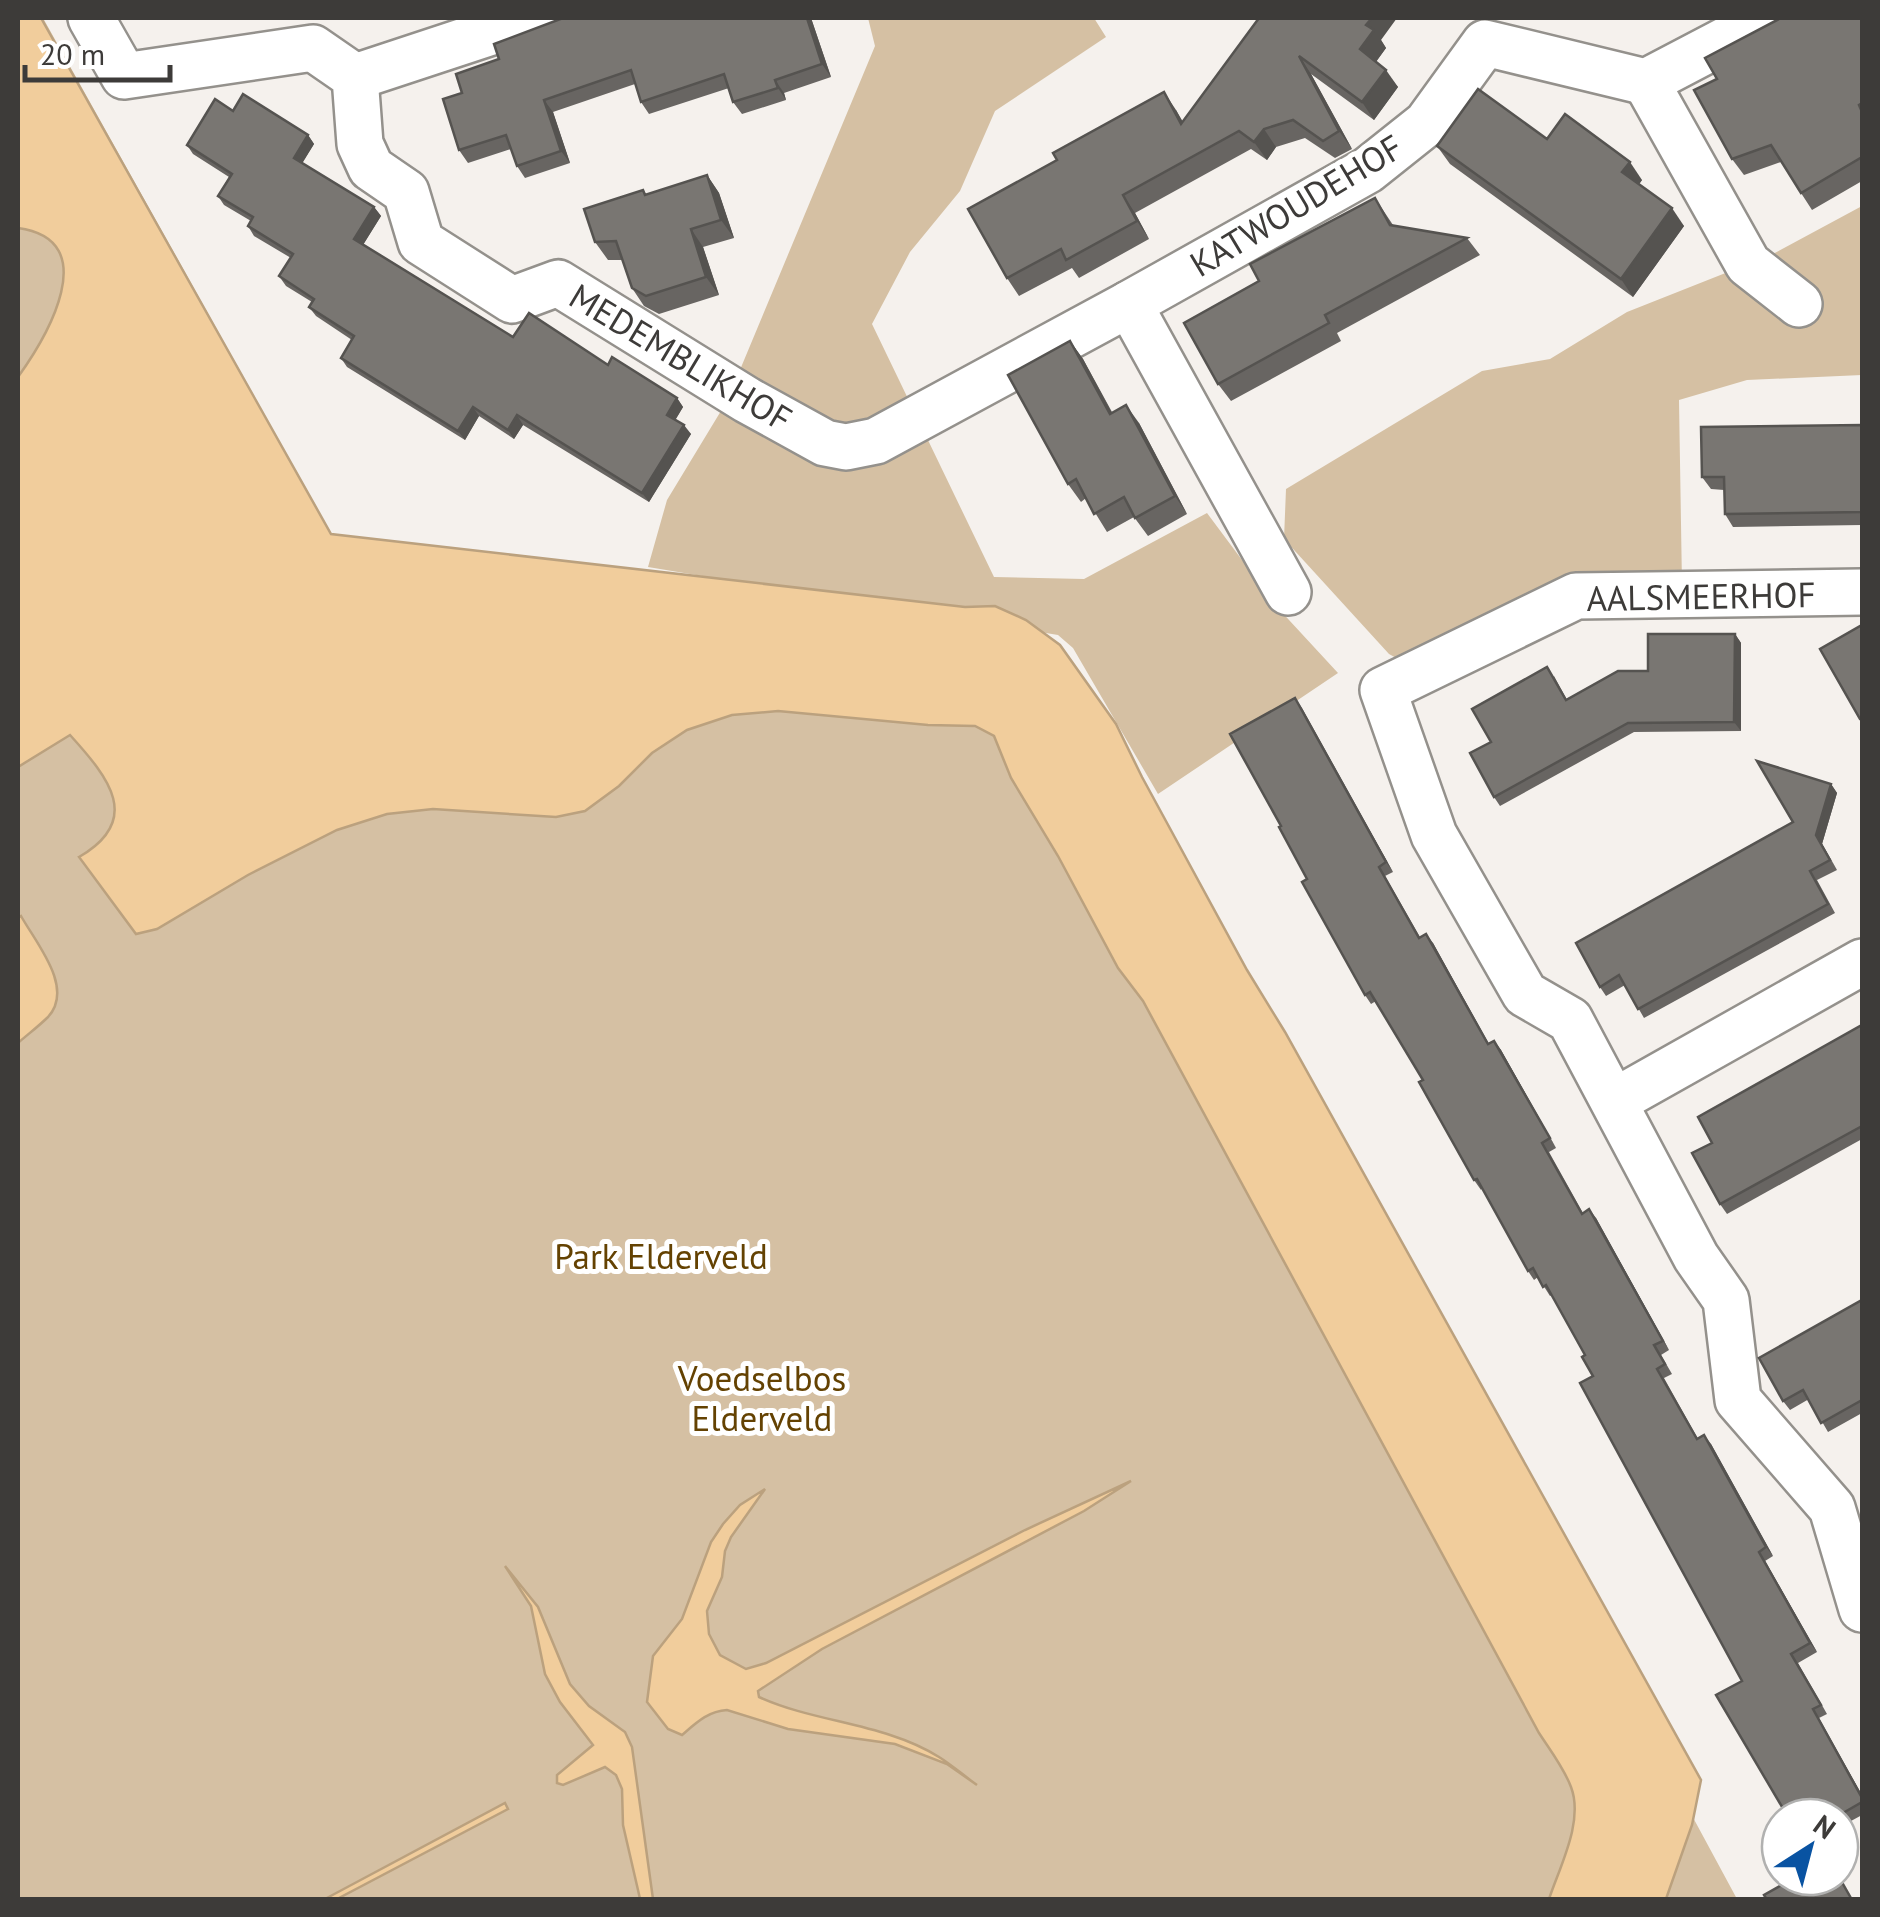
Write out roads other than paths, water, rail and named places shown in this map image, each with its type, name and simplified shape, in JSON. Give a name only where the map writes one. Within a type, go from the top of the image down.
[{"type":"street","points":[[91,18],[124,76],[313,48],[355,77],[534,18]]},
{"type":"street","points":[[1768,18],[1646,82],[1748,264],[1799,304]]},
{"type":"street","name":"KATWOUDEHOF","points":[[846,446],[876,441],[1368,170],[1427,123],[1479,30],[1646,82]]},
{"type":"street","name":"MEDEMBLIKHOF","points":[[355,77],[360,144],[371,168],[406,192],[421,242],[512,300],[558,284],[824,443],[846,446]]},
{"type":"street","points":[[1129,304],[1288,592]]},
{"type":"street","name":"AALSMEERHOF","points":[[1862,592],[1576,596],[1383,690],[1434,835],[1526,994],[1570,1020],[1696,1257],[1726,1300],[1738,1400],[1847,1496],[1862,1608]]},
{"type":"street","points":[[1615,1101],[1862,962]]},
{"type":"park label","name":"Park Elderveld","points":[[661,1256]]},
{"type":"park label","name":"Voedselbos Elderveld","points":[[762,1398]]}]
